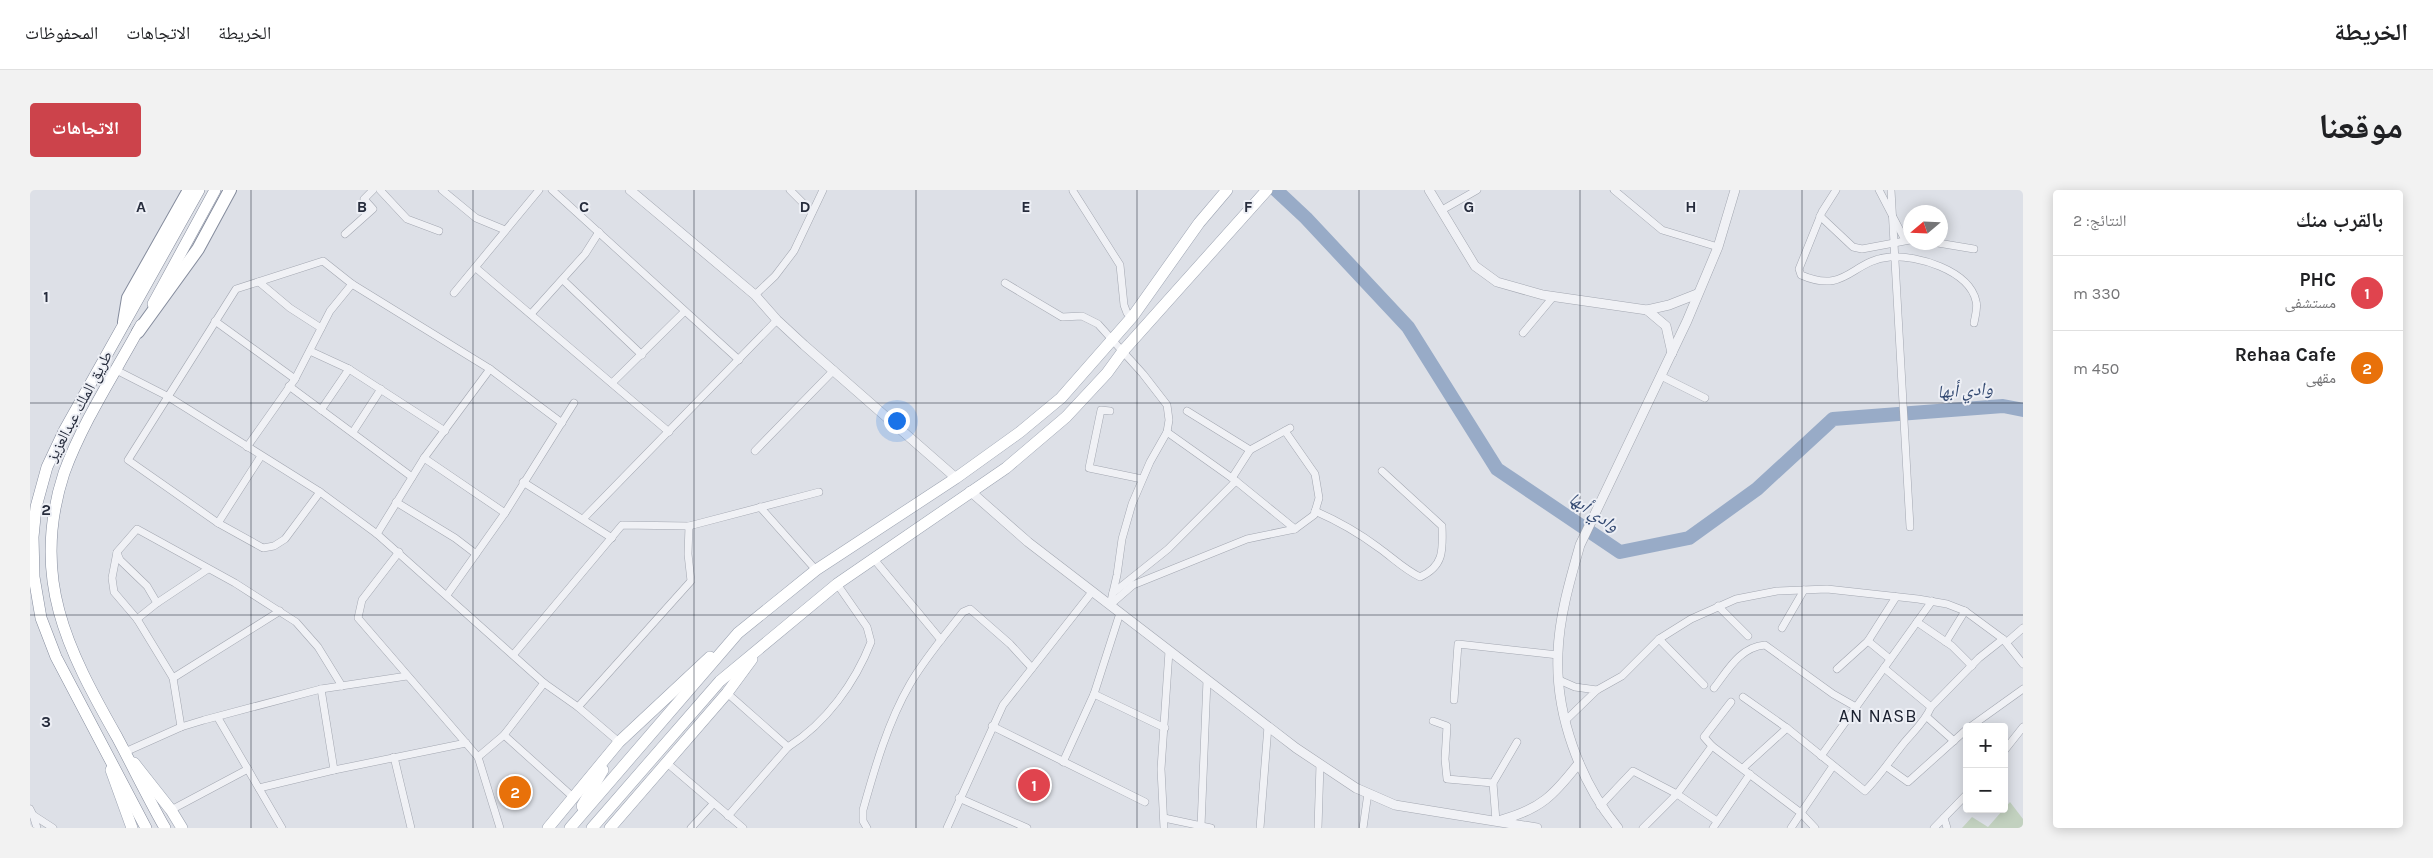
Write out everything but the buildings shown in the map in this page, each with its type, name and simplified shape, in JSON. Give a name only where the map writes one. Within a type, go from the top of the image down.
[{"type":"highway","points":[[124,322],[128,298],[189,190]]},
{"type":"highway","points":[[138,332],[198,249],[230,190]]},
{"type":"main road","name":"طريق الملك عبدالعزيز","points":[[146,828],[56,657],[41,618],[34,577],[33,537],[36,506],[47,467],[64,431],[199,190]]},
{"type":"main road","name":"طريق الملك عبدالعزيز","points":[[164,828],[125,752],[78,668],[59,624],[49,573],[50,538],[64,474],[78,442],[215,190]]},
{"type":"main road","points":[[548,828],[619,742],[688,676],[738,633],[816,570],[956,478],[1020,432],[1061,398],[1133,316],[1199,223],[1227,190]]},
{"type":"main road","points":[[592,828],[720,681],[837,584],[1006,468],[1066,417],[1107,373],[1123,351],[1267,190]]},
{"type":"main road","points":[[569,828],[738,633]]},
{"type":"main road","points":[[610,828],[727,693],[765,642]]},
{"type":"main road","points":[[569,828],[619,742]]},
{"type":"main road","points":[[125,752],[171,810],[182,828]]},
{"type":"main road","points":[[107,757],[132,828]]},
{"type":"main road","points":[[598,828],[641,791]]},
{"type":"street","points":[[345,234],[372,209],[364,199],[373,190]]},
{"type":"street","points":[[380,190],[407,219],[439,231]]},
{"type":"street","points":[[442,190],[476,218],[505,230]]},
{"type":"street","points":[[454,292],[476,268],[539,190]]},
{"type":"street","points":[[552,190],[739,360]]},
{"type":"street","points":[[630,190],[755,295],[777,320],[956,478]]},
{"type":"street","points":[[790,190],[812,212]]},
{"type":"street","points":[[755,295],[776,276],[794,251],[823,190]]},
{"type":"street","points":[[1429,190],[1475,266],[1497,282],[1553,297],[1647,310],[1669,305],[1697,294]]},
{"type":"street","points":[[1442,210],[1477,190]]},
{"type":"street","points":[[1614,190],[1662,230],[1718,248]]},
{"type":"street","points":[[1618,828],[1600,806],[1587,784],[1566,720],[1559,680],[1558,655],[1564,606],[1580,545],[1596,508],[1672,353],[1718,248],[1735,190]]},
{"type":"street","points":[[1836,190],[1820,216],[1799,269],[1801,276],[1830,282],[1853,273],[1866,263],[1890,257],[1924,262],[1955,273],[1964,280],[1976,301],[1974,323]]},
{"type":"street","points":[[1880,190],[1903,231]]},
{"type":"street","points":[[1891,190],[1910,528]]},
{"type":"street","points":[[1073,191],[1120,265],[1124,306],[1127,313],[1133,316]]},
{"type":"street","points":[[1820,216],[1853,248],[1862,250],[1903,241]]},
{"type":"street","points":[[531,314],[585,254],[599,232]]},
{"type":"street","points":[[1948,245],[1974,249]]},
{"type":"street","points":[[320,492],[285,539],[274,546],[263,548],[218,523],[128,460],[236,289],[323,262],[352,284],[490,369],[562,423]]},
{"type":"street","points":[[476,268],[669,432]]},
{"type":"street","points":[[563,280],[642,355]]},
{"type":"street","points":[[258,282],[290,308],[321,328]]},
{"type":"street","points":[[1005,283],[1062,317],[1082,316],[1098,324],[1123,351],[1167,405],[1169,420],[1167,432],[1142,480],[1122,539],[1110,605]]},
{"type":"street","points":[[247,447],[295,379],[330,311],[352,284]]},
{"type":"street","points":[[1523,333],[1553,297]]},
{"type":"street","points":[[1647,310],[1666,326],[1672,353]]},
{"type":"street","points":[[612,383],[684,312]]},
{"type":"street","points":[[583,519],[777,320]]},
{"type":"street","points":[[215,321],[295,379]]},
{"type":"street","points":[[310,351],[349,369],[446,431]]},
{"type":"street","points":[[322,410],[349,369]]},
{"type":"street","points":[[377,534],[424,458],[446,431],[490,369]]},
{"type":"street","points":[[116,370],[168,396],[260,456],[320,492],[377,534],[514,654],[544,683],[619,742]]},
{"type":"street","points":[[755,451],[834,370]]},
{"type":"street","points":[[1661,376],[1705,398]]},
{"type":"street","points":[[289,386],[412,477]]},
{"type":"street","points":[[353,432],[381,389]]},
{"type":"street","points":[[447,595],[506,513],[523,482],[574,403]]},
{"type":"street","points":[[1110,411],[1101,410],[1090,468],[1142,480]]},
{"type":"street","points":[[1187,411],[1250,450]]},
{"type":"street","points":[[1110,605],[1133,586],[1247,539],[1295,529],[1314,515],[1319,498],[1315,474],[1288,430],[1250,450],[1234,479],[1168,550],[1113,593]]},
{"type":"street","points":[[1167,432],[1234,479],[1295,529]]},
{"type":"street","points":[[218,523],[260,456]]},
{"type":"street","points":[[424,458],[506,513]]},
{"type":"street","points":[[1315,511],[1338,521],[1378,547],[1411,573],[1420,577],[1431,572],[1440,561],[1442,526],[1382,471]]},
{"type":"street","points":[[523,482],[612,538]]},
{"type":"street","points":[[970,491],[1028,542],[1206,680],[1320,764],[1356,788],[1395,805],[1537,828]]},
{"type":"street","points":[[514,654],[622,526],[689,526],[818,492]]},
{"type":"street","points":[[396,502],[455,538],[476,554]]},
{"type":"street","points":[[760,507],[816,570]]},
{"type":"street","points":[[578,708],[691,581],[688,554],[689,526]]},
{"type":"street","points":[[181,727],[173,678],[136,619],[114,592],[112,578],[117,552],[137,529],[296,622],[318,647],[342,686]]},
{"type":"street","points":[[117,552],[120,560],[147,586],[157,603]]},
{"type":"street","points":[[399,552],[362,600],[358,618],[478,757],[500,828]]},
{"type":"street","points":[[873,558],[940,640]]},
{"type":"street","points":[[136,619],[208,569]]},
{"type":"street","points":[[728,816],[788,747],[806,736],[829,711],[852,681],[871,642],[867,626],[837,584]]},
{"type":"street","points":[[1566,720],[1597,690],[1622,676],[1659,639],[1718,606],[1777,591],[1827,589],[1932,601],[1965,611],[2005,641],[2023,664]]},
{"type":"street","points":[[1782,628],[1804,590]]},
{"type":"street","points":[[947,828],[1002,705],[1092,592]]},
{"type":"street","points":[[1837,669],[1868,640],[1896,597]]},
{"type":"street","points":[[1821,756],[1932,601]]},
{"type":"street","points":[[1718,606],[1748,636]]},
{"type":"street","points":[[867,828],[863,821],[863,810],[887,735],[910,685],[940,640],[963,612],[970,609],[1010,644],[1032,668]]},
{"type":"street","points":[[173,678],[280,611]]},
{"type":"street","points":[[1946,642],[1965,611]]},
{"type":"street","points":[[1063,762],[1094,694],[1120,613]]},
{"type":"street","points":[[1917,622],[1946,642],[1972,666]]},
{"type":"street","points":[[1743,697],[1788,728],[1865,791],[1927,718],[1931,708],[1972,666],[2023,628]]},
{"type":"street","points":[[1659,639],[1704,685]]},
{"type":"street","points":[[1868,640],[1890,659]]},
{"type":"street","points":[[1454,700],[1458,644],[1558,655]]},
{"type":"street","points":[[1714,688],[1744,651],[1757,645],[1765,645],[1833,694],[1856,707]]},
{"type":"street","points":[[1164,828],[1161,769],[1169,651]]},
{"type":"street","points":[[1884,668],[1931,708]]},
{"type":"street","points":[[125,752],[181,727],[321,689],[407,676]]},
{"type":"street","points":[[1202,826],[1206,680]]},
{"type":"street","points":[[1559,680],[1575,687],[1597,690]]},
{"type":"street","points":[[478,757],[504,735],[544,683]]},
{"type":"street","points":[[321,689],[334,770]]},
{"type":"street","points":[[1976,723],[2023,690]]},
{"type":"street","points":[[727,693],[788,747]]},
{"type":"street","points":[[1094,694],[1164,728]]},
{"type":"street","points":[[1731,702],[1704,737],[1712,746],[1801,813],[1815,828]]},
{"type":"street","points":[[218,718],[282,828]]},
{"type":"street","points":[[1927,718],[1954,741]]},
{"type":"street","points":[[1433,721],[1447,726],[1445,759],[1448,779],[1493,783]]},
{"type":"street","points":[[992,726],[1145,802]]},
{"type":"street","points":[[1260,828],[1268,726]]},
{"type":"street","points":[[2008,746],[2023,727]]},
{"type":"street","points":[[1743,768],[1788,728]]},
{"type":"street","points":[[1887,767],[1908,782],[1963,733]]},
{"type":"street","points":[[504,735],[573,797]]},
{"type":"street","points":[[1496,821],[1493,783],[1517,742]]},
{"type":"street","points":[[259,788],[334,770],[466,743]]},
{"type":"street","points":[[1643,828],[1677,794],[1712,746]]},
{"type":"street","points":[[394,757],[411,828]]},
{"type":"street","points":[[667,763],[743,828]]},
{"type":"street","points":[[1496,821],[1525,813],[1543,802],[1579,763]]},
{"type":"street","points":[[1318,828],[1320,764]]},
{"type":"street","points":[[1791,828],[1833,766]]},
{"type":"street","points":[[171,810],[248,769]]},
{"type":"street","points":[[1600,806],[1633,771],[1677,794],[1716,820]]},
{"type":"street","points":[[1713,828],[1716,820],[1750,774]]},
{"type":"street","points":[[1363,828],[1368,793]]},
{"type":"street","points":[[959,798],[1027,828]]},
{"type":"street","points":[[1934,828],[1963,798]]},
{"type":"street","points":[[691,828],[713,804]]},
{"type":"street","points":[[32,812],[37,828]]},
{"type":"street","points":[[32,812],[53,828]]},
{"type":"street","points":[[1164,818],[1210,828]]},
{"type":"street","points":[[1944,818],[1947,828]]},
{"type":"green space","points":[[2010,802],[2023,819],[2023,828],[1962,828],[1972,817],[1988,827],[2000,813],[2008,813],[2008,804]]},
{"type":"waterway","name":"وادي أبها","points":[[1276,190],[1306,218],[1408,327],[1497,469],[1620,552],[1689,538],[1757,489],[1833,419],[2003,406],[2023,410]]},
{"type":"place","name":"PHC","points":[[1034,785]]},
{"type":"place","name":"Rehaa Cafe","points":[[515,792]]},
{"type":"district","name":"AN NASB","points":[[1878,716]]}]
